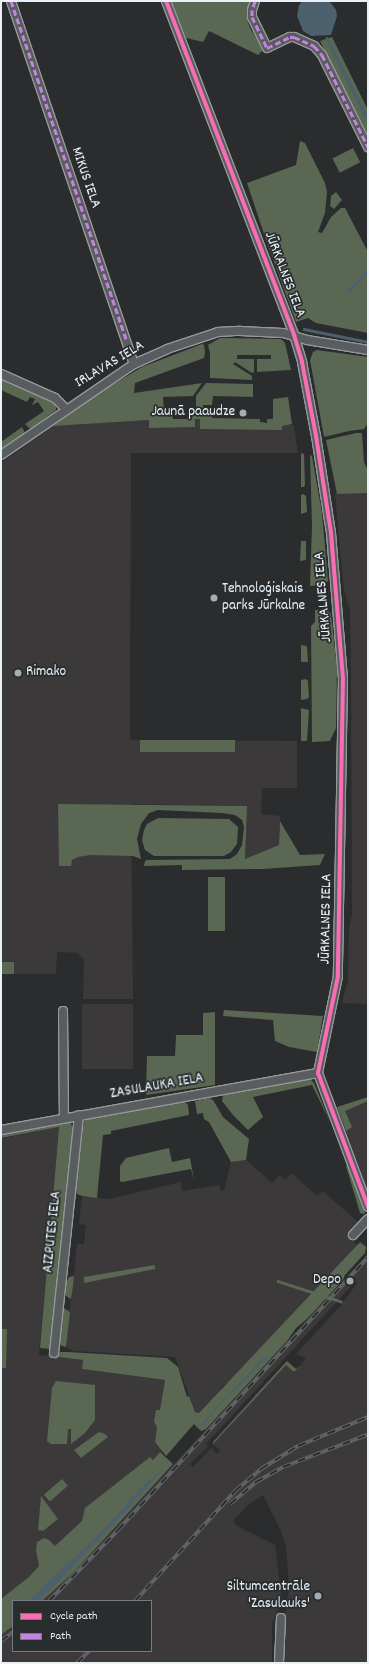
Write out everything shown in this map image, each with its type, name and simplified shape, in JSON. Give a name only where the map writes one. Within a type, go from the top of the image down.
[{"type":"street","name":"MIKUS IELA","points":[[11,1],[134,364]]},
{"type":"street","name":"JŪRKALNES IELA","points":[[166,1],[294,335],[305,381],[326,500],[342,678],[338,976],[318,1073]]},
{"type":"street","points":[[255,1],[252,10],[252,17],[267,48],[290,37],[294,37],[314,46],[322,55],[368,147]]},
{"type":"street","name":"IRLAVAS IELA","points":[[1,455],[66,409],[134,364],[167,349],[218,332],[283,332],[307,340],[368,350]]},
{"type":"street","points":[[1,374],[55,398],[66,409]]},
{"type":"street","points":[[63,1011],[64,1118]]},
{"type":"street","points":[[318,1073],[368,1207]]},
{"type":"street","name":"ZASULAUKA IELA","points":[[1,1130],[318,1073]]},
{"type":"street","name":"AIZPUTES IELA","points":[[54,1353],[79,1115]]},
{"type":"street","points":[[353,1235],[368,1219]]},
{"type":"street","points":[[279,1663],[281,1618]]},
{"type":"shaded area","points":[[160,419],[201,419],[200,429],[282,430],[282,426],[292,424],[294,427],[298,453],[131,453],[130,740],[297,741],[297,788],[262,788],[261,814],[280,816],[279,845],[245,859],[246,806],[131,804],[133,999],[83,999],[84,959],[77,953],[57,952],[56,974],[14,974],[14,962],[1,962],[1,463],[53,426]]},
{"type":"shaded area","points":[[335,493],[368,493],[368,1004],[342,1003],[348,980],[349,929],[352,914],[351,680],[350,611],[347,604],[346,594],[344,592]]},
{"type":"shaded area","points":[[82,1004],[133,1004],[133,1069],[82,1069]]},
{"type":"shaded area","points":[[368,1097],[368,1192],[337,1107]]},
{"type":"shaded area","points":[[59,1127],[39,1355],[83,1360],[82,1369],[165,1380],[155,1442],[162,1451],[105,1512],[1,1609],[1,1139]]},
{"type":"shaded area","points":[[246,1160],[272,1183],[279,1175],[285,1180],[292,1173],[317,1196],[323,1191],[359,1223],[348,1236],[357,1245],[232,1380],[221,1387],[219,1392],[199,1413],[195,1412],[175,1357],[74,1351],[66,1347],[77,1244],[84,1244],[86,1225],[79,1224],[82,1196],[109,1199],[181,1182],[182,1191],[220,1185],[220,1190],[224,1191],[231,1162]]},
{"type":"shaded area","points":[[368,1254],[368,1663],[285,1663],[286,1611],[289,1587],[286,1546],[281,1531],[263,1495],[248,1505],[233,1521],[237,1526],[275,1545],[282,1600],[272,1624],[272,1663],[1,1663],[1,1635],[12,1627],[12,1652],[152,1652],[152,1600],[43,1600],[74,1572]],"holes":[[[355,1282],[357,1283],[342,1304],[296,1354],[306,1358],[295,1372],[286,1364],[213,1444],[220,1450],[217,1454],[211,1448],[193,1467],[190,1464],[208,1447],[206,1444]]]},
{"type":"green space","points":[[171,1],[250,1],[247,19],[250,28],[264,49],[258,55],[209,31],[203,42],[186,38]]},
{"type":"green space","points":[[332,37],[368,110],[368,135],[320,41]]},
{"type":"green space","points":[[300,141],[305,143],[325,183],[327,192],[325,213],[318,232],[322,233],[331,217],[341,208],[345,208],[368,252],[368,333],[316,323],[308,318],[296,322],[265,237],[247,183],[296,165]]},
{"type":"green space","points":[[353,148],[360,162],[340,173],[333,158]]},
{"type":"green space","points":[[336,192],[342,200],[334,209],[330,206],[331,196]]},
{"type":"green space","points":[[220,338],[281,339],[285,343],[291,370],[257,372],[257,359],[271,359],[271,355],[237,355],[237,359],[254,359],[254,372],[252,373],[235,362],[233,364],[252,376],[252,380],[210,378],[210,353],[208,345]]},
{"type":"green space","points":[[202,344],[204,345],[205,352],[204,358],[135,383],[134,393],[202,383],[193,396],[163,397],[164,413],[172,412],[173,419],[192,419],[193,411],[196,411],[196,396],[206,383],[253,384],[253,397],[213,396],[212,405],[203,405],[203,408],[212,409],[212,418],[260,419],[260,422],[267,423],[267,419],[273,419],[273,399],[288,397],[292,424],[282,426],[282,430],[200,429],[200,419],[195,419],[195,427],[149,428],[149,420],[53,426],[94,396],[142,367]]},
{"type":"green space","points":[[317,350],[368,357],[368,423],[364,429],[324,437],[310,360],[313,352]]},
{"type":"green space","points":[[1,379],[51,400],[56,405],[56,410],[32,428],[29,428],[25,424],[44,411],[38,402],[32,405],[35,399],[30,397],[27,402],[3,391],[1,389]]},
{"type":"green space","points":[[22,427],[25,433],[1,450],[1,442]]},
{"type":"green space","points":[[362,433],[364,462],[368,471],[368,493],[337,494],[326,440]]},
{"type":"green space","points":[[301,453],[304,454],[304,487],[301,487]]},
{"type":"green space","points":[[310,455],[312,456],[322,513],[328,581],[323,585],[310,586],[312,526]]},
{"type":"green space","points":[[303,494],[306,496],[307,512],[301,514],[301,495]]},
{"type":"green space","points":[[301,541],[306,541],[306,560],[300,561]]},
{"type":"green space","points":[[315,610],[327,610],[331,614],[337,668],[336,728],[330,741],[312,742],[311,626],[315,622]]},
{"type":"green space","points":[[301,645],[307,646],[308,662],[301,662]]},
{"type":"green space","points":[[306,679],[308,681],[309,697],[301,700],[301,680]]},
{"type":"green space","points":[[301,708],[309,710],[307,741],[301,741]]},
{"type":"green space","points":[[140,740],[235,740],[235,752],[140,752]]},
{"type":"green space","points":[[58,804],[247,806],[245,859],[279,845],[280,821],[300,855],[325,854],[320,865],[263,869],[182,870],[182,865],[144,866],[145,861],[147,860],[230,859],[237,854],[242,845],[244,827],[242,820],[235,815],[158,810],[149,813],[141,824],[137,839],[141,859],[133,856],[90,855],[78,857],[72,860],[71,866],[59,866]]},
{"type":"green space","points":[[158,818],[229,819],[238,827],[237,844],[231,852],[224,856],[154,856],[145,850],[142,840],[147,824]]},
{"type":"green space","points":[[208,877],[225,877],[225,931],[208,931]]},
{"type":"green space","points":[[1,962],[14,962],[14,974],[1,974]]},
{"type":"green space","points":[[224,1010],[323,1016],[317,1052],[289,1047],[275,1041],[273,1020],[223,1016]]},
{"type":"green space","points":[[215,1012],[215,1085],[146,1095],[147,1056],[175,1056],[176,1035],[203,1035],[203,1013]]},
{"type":"green space","points":[[310,1079],[314,1083],[330,1122],[312,1085],[253,1097],[263,1117],[248,1130],[222,1101],[223,1095],[225,1094]]},
{"type":"green space","points":[[368,1097],[368,1101],[345,1111],[352,1127],[346,1131],[337,1107]]},
{"type":"green space","points":[[209,1098],[213,1100],[223,1117],[249,1139],[246,1160],[231,1162],[209,1122],[204,1119],[203,1113],[197,1114],[195,1101]]},
{"type":"green space","points":[[184,1101],[188,1105],[189,1115],[111,1131],[111,1134],[103,1135],[97,1198],[77,1194],[75,1191],[82,1128],[85,1120],[89,1118]]},
{"type":"green space","points":[[64,1122],[71,1123],[73,1131],[50,1349],[40,1348],[59,1127],[1,1138],[1,1134]]},
{"type":"green space","points":[[169,1148],[172,1162],[190,1158],[194,1180],[191,1169],[122,1182],[120,1181],[120,1166],[126,1158]]},
{"type":"green space","points":[[348,1165],[360,1193],[364,1214],[360,1213],[346,1166]]},
{"type":"green space","points":[[360,1242],[366,1247],[365,1253],[345,1275],[343,1280],[307,1319],[296,1328],[287,1341],[206,1429],[201,1431],[194,1424],[166,1456],[155,1442],[157,1427],[154,1422],[156,1410],[160,1410],[165,1380],[82,1369],[83,1360],[58,1357],[59,1352],[68,1352],[167,1358],[178,1367],[187,1397],[189,1396],[195,1412],[199,1413]]},
{"type":"green space","points":[[155,1265],[155,1269],[84,1283],[84,1277]]},
{"type":"green space","points":[[74,1276],[71,1299],[66,1296],[65,1285],[69,1277]]},
{"type":"green space","points":[[277,1280],[343,1301],[342,1304],[276,1283]]},
{"type":"green space","points":[[64,1308],[70,1312],[66,1347],[59,1345]]},
{"type":"green space","points":[[1,1329],[7,1329],[6,1368],[1,1368]]},
{"type":"green space","points":[[287,1361],[296,1369],[301,1365],[294,1372],[286,1365],[213,1444],[213,1442]]},
{"type":"green space","points":[[56,1381],[95,1385],[95,1420],[85,1433],[71,1444],[71,1429],[68,1429],[67,1444],[51,1444],[47,1441],[52,1388]]},
{"type":"green space","points":[[99,1432],[108,1437],[81,1458],[74,1450]]},
{"type":"green space","points":[[160,1452],[173,1464],[74,1572],[43,1600],[12,1600],[12,1627],[1,1635],[1,1599],[29,1577],[39,1566],[36,1550],[37,1542],[44,1538],[49,1540],[55,1546],[82,1521],[85,1508],[150,1457],[153,1460]]},
{"type":"green space","points":[[62,1479],[68,1486],[50,1502],[44,1495]]},
{"type":"green space","points":[[41,1496],[58,1519],[43,1531],[38,1530]]},
{"type":"water","points":[[303,1],[330,2],[336,10],[337,16],[331,35],[311,36],[303,31],[297,16],[299,5]]},
{"type":"water","points":[[265,1356],[269,1360],[263,1361],[242,1384],[229,1394],[203,1425],[200,1426],[226,1396]]},
{"type":"water","points":[[164,1468],[126,1511],[59,1581],[39,1600],[29,1600],[96,1537],[145,1484]]},
{"type":"waterway","points":[[327,38],[368,120]]},
{"type":"waterway","points":[[348,291],[368,270]]},
{"type":"waterway","points":[[304,329],[368,342]]},
{"type":"railway","points":[[50,1600],[118,1530],[368,1257]]},
{"type":"railway","points":[[136,1600],[235,1491],[261,1469],[298,1446],[368,1417]]},
{"type":"railway","points":[[230,1504],[256,1482],[283,1467],[367,1435]]},
{"type":"railway","points":[[1,1641],[12,1633]]},
{"type":"railway","points":[[77,1663],[88,1652]]},
{"type":"marked path","points":[[11,1],[126,339]]},
{"type":"marked path","points":[[255,1],[252,10],[252,17],[267,48],[290,37],[294,37],[314,46],[322,55],[368,147]]},
{"type":"cycle path","points":[[166,1],[294,335],[302,362],[316,436],[331,533],[343,678],[338,976],[318,1073],[368,1207]]},
{"type":"place","name":"Jaunā paaudze","points":[[243,413]]},
{"type":"place","name":"Tehnoloģiskais parks Jūrkalne","points":[[214,598]]},
{"type":"place","name":"Rimako","points":[[18,673]]},
{"type":"place","name":"Depo","points":[[350,1281]]},
{"type":"place","name":"Siltumcentrāle 'Zasulauks'","points":[[318,1596]]}]
